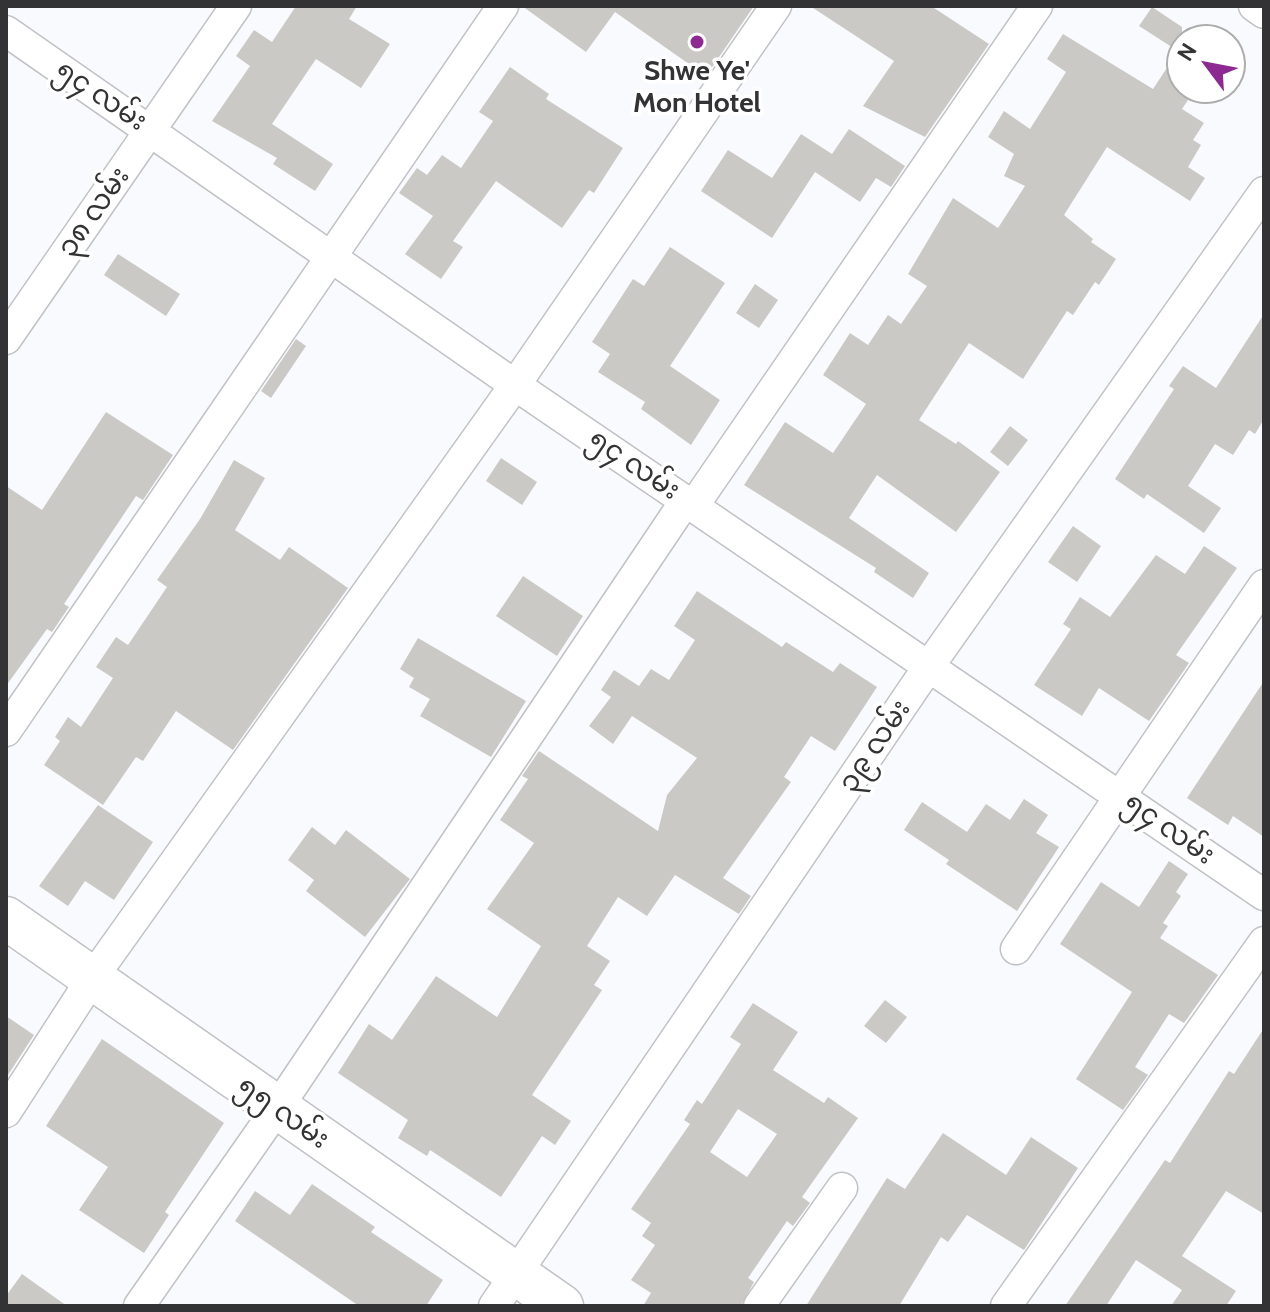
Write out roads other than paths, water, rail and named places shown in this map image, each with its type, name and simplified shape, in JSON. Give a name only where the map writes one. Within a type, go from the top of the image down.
[{"type":"main road","name":"၅၅ လမ်း","points":[[6,918],[276,1110],[505,1291],[562,1306]]},
{"type":"street","name":"၃၈ လမ်း","points":[[6,339],[236,6]]},
{"type":"street","points":[[6,731],[330,253],[503,6]]},
{"type":"street","points":[[6,1112],[93,977],[515,385],[776,6]]},
{"type":"street","points":[[139,1306],[690,502],[1037,6]]},
{"type":"street","points":[[1254,6],[1264,13]]},
{"type":"street","name":"၅၄ လမ်း","points":[[6,31],[330,253],[515,385],[1264,895]]},
{"type":"street","name":"၃၉ လမ်း","points":[[505,1291],[929,666],[1264,192]]},
{"type":"street","points":[[1016,949],[1264,585]]},
{"type":"street","points":[[1006,1306],[1264,942]]},
{"type":"street","points":[[759,1306],[842,1188]]},
{"type":"place","name":"Shwe Ye' Mon Hotel","points":[[697,42]]}]
